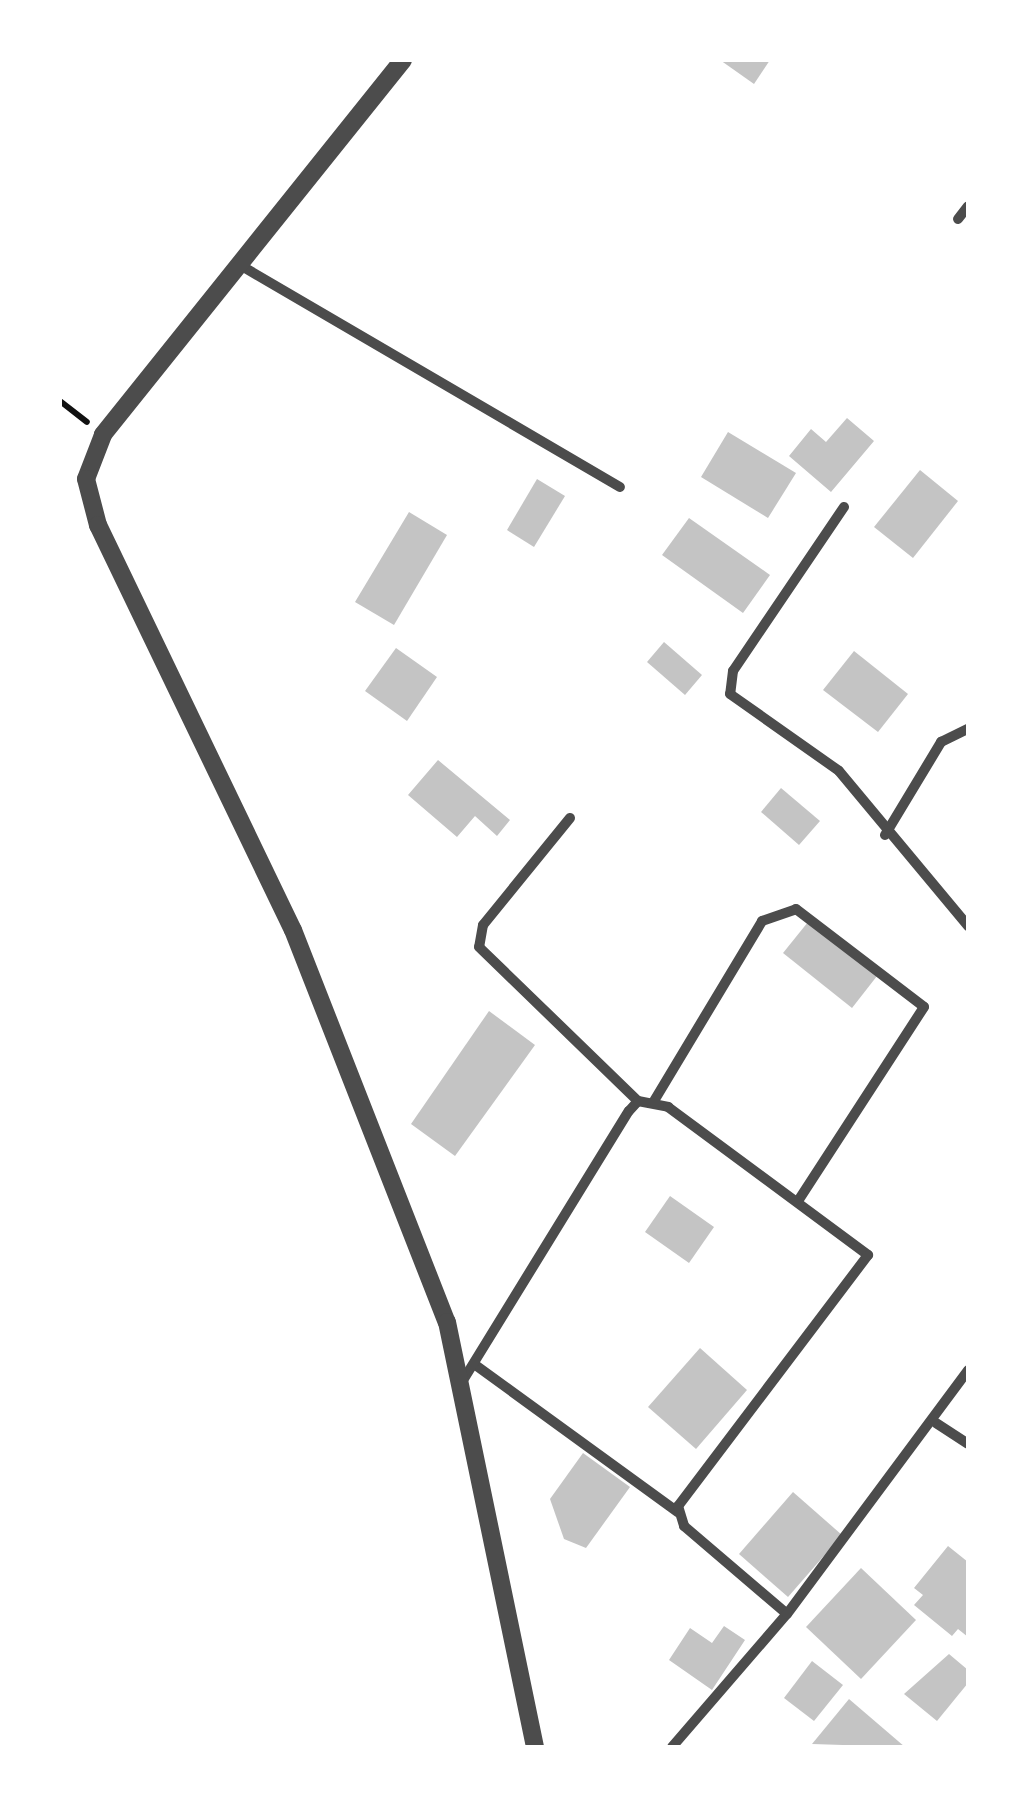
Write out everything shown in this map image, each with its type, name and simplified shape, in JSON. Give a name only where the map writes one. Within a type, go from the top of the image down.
[{"type":"street","points":[[403,60],[104,435],[90,461],[90,501],[293,930],[403,1198],[462,1382],[534,1747]]},
{"type":"street","points":[[958,219],[968,206]]},
{"type":"street","points":[[240,264],[620,487]]},
{"type":"street","points":[[844,508],[728,685],[736,701],[839,771],[885,835],[968,926]]},
{"type":"street","points":[[885,835],[941,742],[968,729]]},
{"type":"street","points":[[570,818],[482,925],[479,947],[638,1101],[654,1100],[798,1201],[868,1257],[688,1482],[678,1512]]},
{"type":"street","points":[[654,1100],[762,920],[796,909],[924,1007],[798,1201]]},
{"type":"street","points":[[462,1382],[638,1101]]},
{"type":"street","points":[[474,1364],[678,1512],[787,1614]]},
{"type":"street","points":[[672,1747],[787,1614],[936,1423],[968,1370]]},
{"type":"street","points":[[936,1423],[968,1444]]},
{"type":"building","points":[[720,60],[770,60],[754,84]]},
{"type":"building","points":[[847,418],[874,441],[831,492],[789,456],[811,429],[826,442]]},
{"type":"building","points":[[728,432],[796,473],[768,518],[701,477]]},
{"type":"building","points":[[920,470],[958,501],[913,558],[874,527]]},
{"type":"building","points":[[537,479],[565,496],[534,547],[507,530]]},
{"type":"building","points":[[409,512],[447,535],[394,625],[355,602]]},
{"type":"building","points":[[689,518],[770,575],[743,613],[662,555]]},
{"type":"building","points":[[664,642],[702,675],[685,695],[647,662]]},
{"type":"building","points":[[396,648],[437,677],[407,721],[365,691]]},
{"type":"building","points":[[854,651],[908,694],[878,732],[823,690]]},
{"type":"building","points":[[438,760],[510,820],[497,836],[475,816],[457,837],[408,795]]},
{"type":"building","points":[[781,788],[820,821],[799,845],[761,812]]},
{"type":"building","points":[[808,922],[877,976],[852,1008],[783,953]]},
{"type":"building","points":[[489,1011],[535,1045],[455,1156],[411,1124]]},
{"type":"building","points":[[670,1196],[714,1227],[689,1263],[645,1232]]},
{"type":"building","points":[[700,1348],[747,1390],[696,1449],[648,1407]]},
{"type":"building","points":[[583,1453],[630,1487],[586,1548],[564,1539],[550,1499]]},
{"type":"building","points":[[793,1492],[842,1535],[788,1597],[739,1554]]},
{"type":"building","points":[[948,1546],[968,1562],[968,1637],[958,1629],[952,1636],[914,1605],[923,1595],[914,1588]]},
{"type":"building","points":[[861,1568],[916,1620],[861,1679],[806,1627]]},
{"type":"building","points":[[724,1626],[745,1640],[712,1690],[669,1660],[690,1628],[712,1643]]},
{"type":"building","points":[[949,1654],[968,1670],[968,1683],[937,1721],[904,1694]]},
{"type":"building","points":[[812,1661],[843,1685],[814,1721],[784,1698]]},
{"type":"building","points":[[849,1699],[905,1747],[812,1744]]}]
